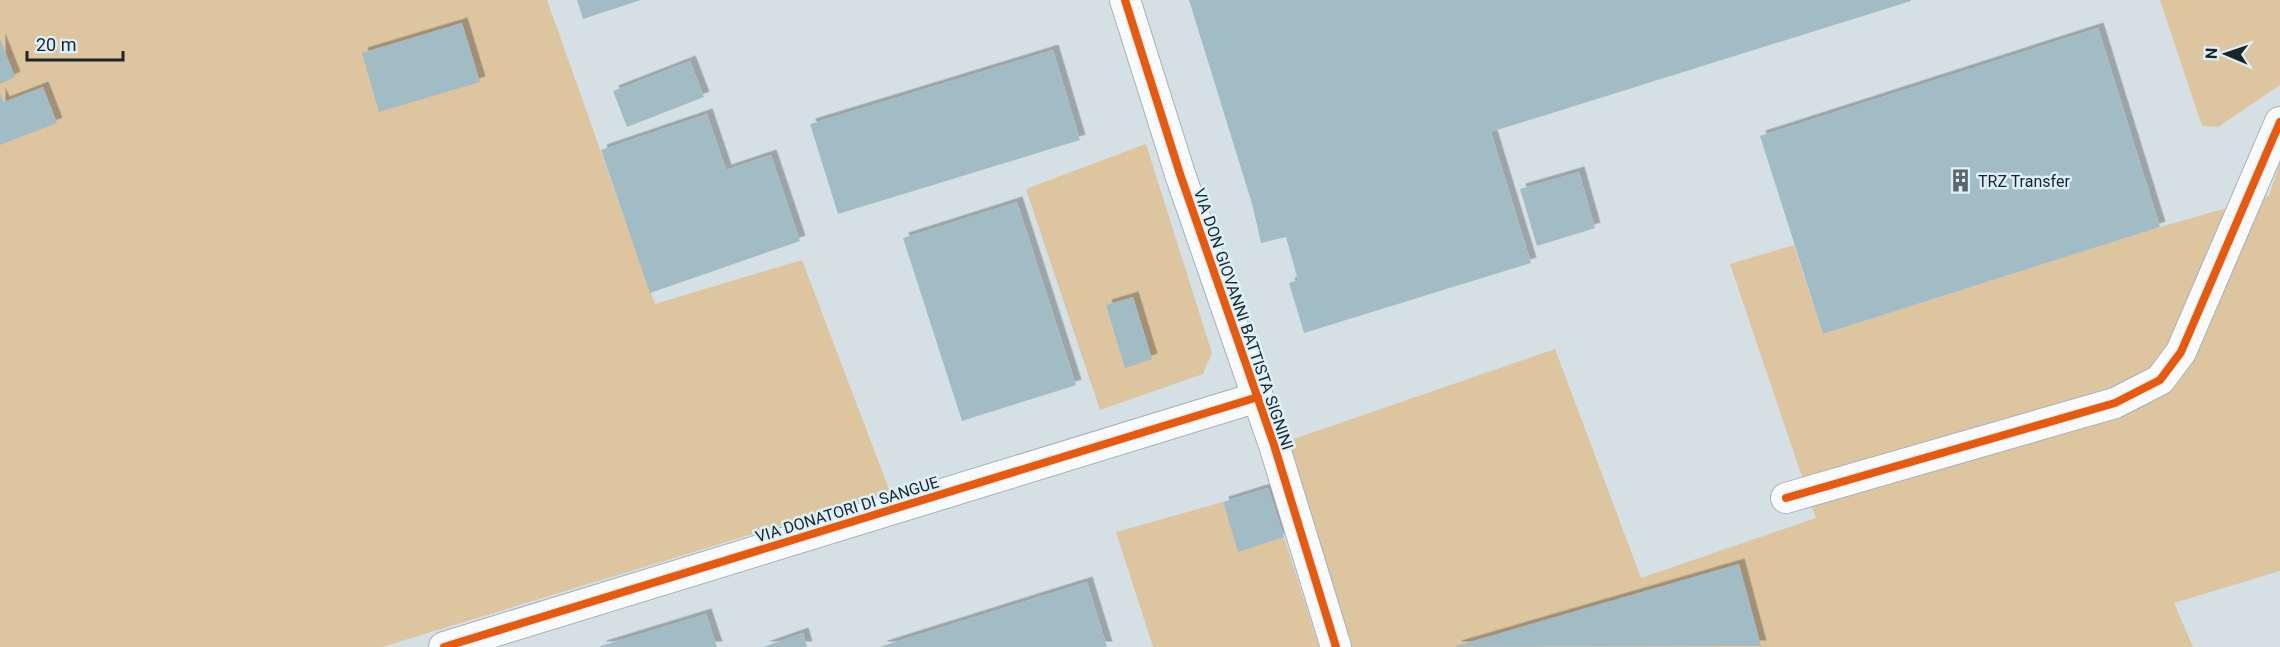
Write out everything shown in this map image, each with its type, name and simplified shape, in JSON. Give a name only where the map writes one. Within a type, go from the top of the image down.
[{"type":"street","name":"VIA DON GIOVANNI BATTISTA SIGNINI","points":[[1125,0],[1180,174],[1258,397],[1336,647]]},
{"type":"street","points":[[1786,498],[2115,402],[2160,380],[2181,352],[2280,122]]},
{"type":"street","name":"VIA DONATORI DI SANGUE","points":[[444,647],[1258,397]]},
{"type":"shaded area","points":[[0,0],[547,0],[655,304],[802,260],[890,492],[382,647],[0,647]]},
{"type":"shaded area","points":[[2160,0],[2280,0],[2280,85],[2218,127],[2202,126]]},
{"type":"shaded area","points":[[1146,144],[1212,353],[1203,374],[1100,410],[1026,189]]},
{"type":"shaded area","points":[[2280,162],[2280,571],[2174,603],[2193,647],[1348,647],[1285,442],[1555,349],[1641,578],[1816,518],[1730,264],[1794,245],[1823,334],[2160,227],[2269,196]]},
{"type":"shaded area","points":[[1223,502],[1238,551],[1284,537],[1319,647],[1153,647],[1116,532]]},
{"type":"building","points":[[577,0],[641,0],[583,19]]},
{"type":"building","points":[[1189,0],[1911,1],[1491,132],[1531,263],[1304,333],[1289,283],[1298,280],[1286,237],[1261,243],[1253,207]]},
{"type":"building","points":[[462,23],[480,82],[379,112],[362,53]]},
{"type":"building","name":"TRZ Transfer","points":[[2098,28],[2160,227],[1823,334],[1760,136]]},
{"type":"building","points":[[0,39],[15,77],[0,84]]},
{"type":"building","points":[[1053,50],[1080,140],[838,214],[810,124]]},
{"type":"building","points":[[690,61],[704,97],[627,127],[613,91]]},
{"type":"building","points":[[43,87],[57,123],[0,145],[0,93],[4,102]]},
{"type":"building","points":[[707,114],[726,170],[771,155],[800,241],[650,293],[601,150]]},
{"type":"building","points":[[1579,172],[1595,228],[1537,246],[1520,189]]},
{"type":"building","points":[[1017,202],[1076,385],[962,421],[903,238]]},
{"type":"building","points":[[1133,297],[1152,359],[1125,368],[1106,305]]},
{"type":"building","points":[[1268,488],[1284,537],[1238,552],[1223,502]]},
{"type":"building","points":[[1739,564],[1761,646],[1456,647],[1456,646]]},
{"type":"building","points":[[1087,582],[1107,647],[882,647],[882,646]]},
{"type":"building","points":[[706,614],[717,647],[601,647],[601,646]]},
{"type":"building","points":[[803,633],[807,647],[763,647]]},
{"type":"cycle path","points":[[1125,0],[1180,174],[1274,445],[1336,647]]},
{"type":"cycle path","points":[[1786,498],[2115,403],[2160,380],[2181,352],[2280,122]]},
{"type":"cycle path","points":[[444,647],[1258,397]]},
{"type":"place","name":"TRZ Transfer","points":[[1960,181]]}]
